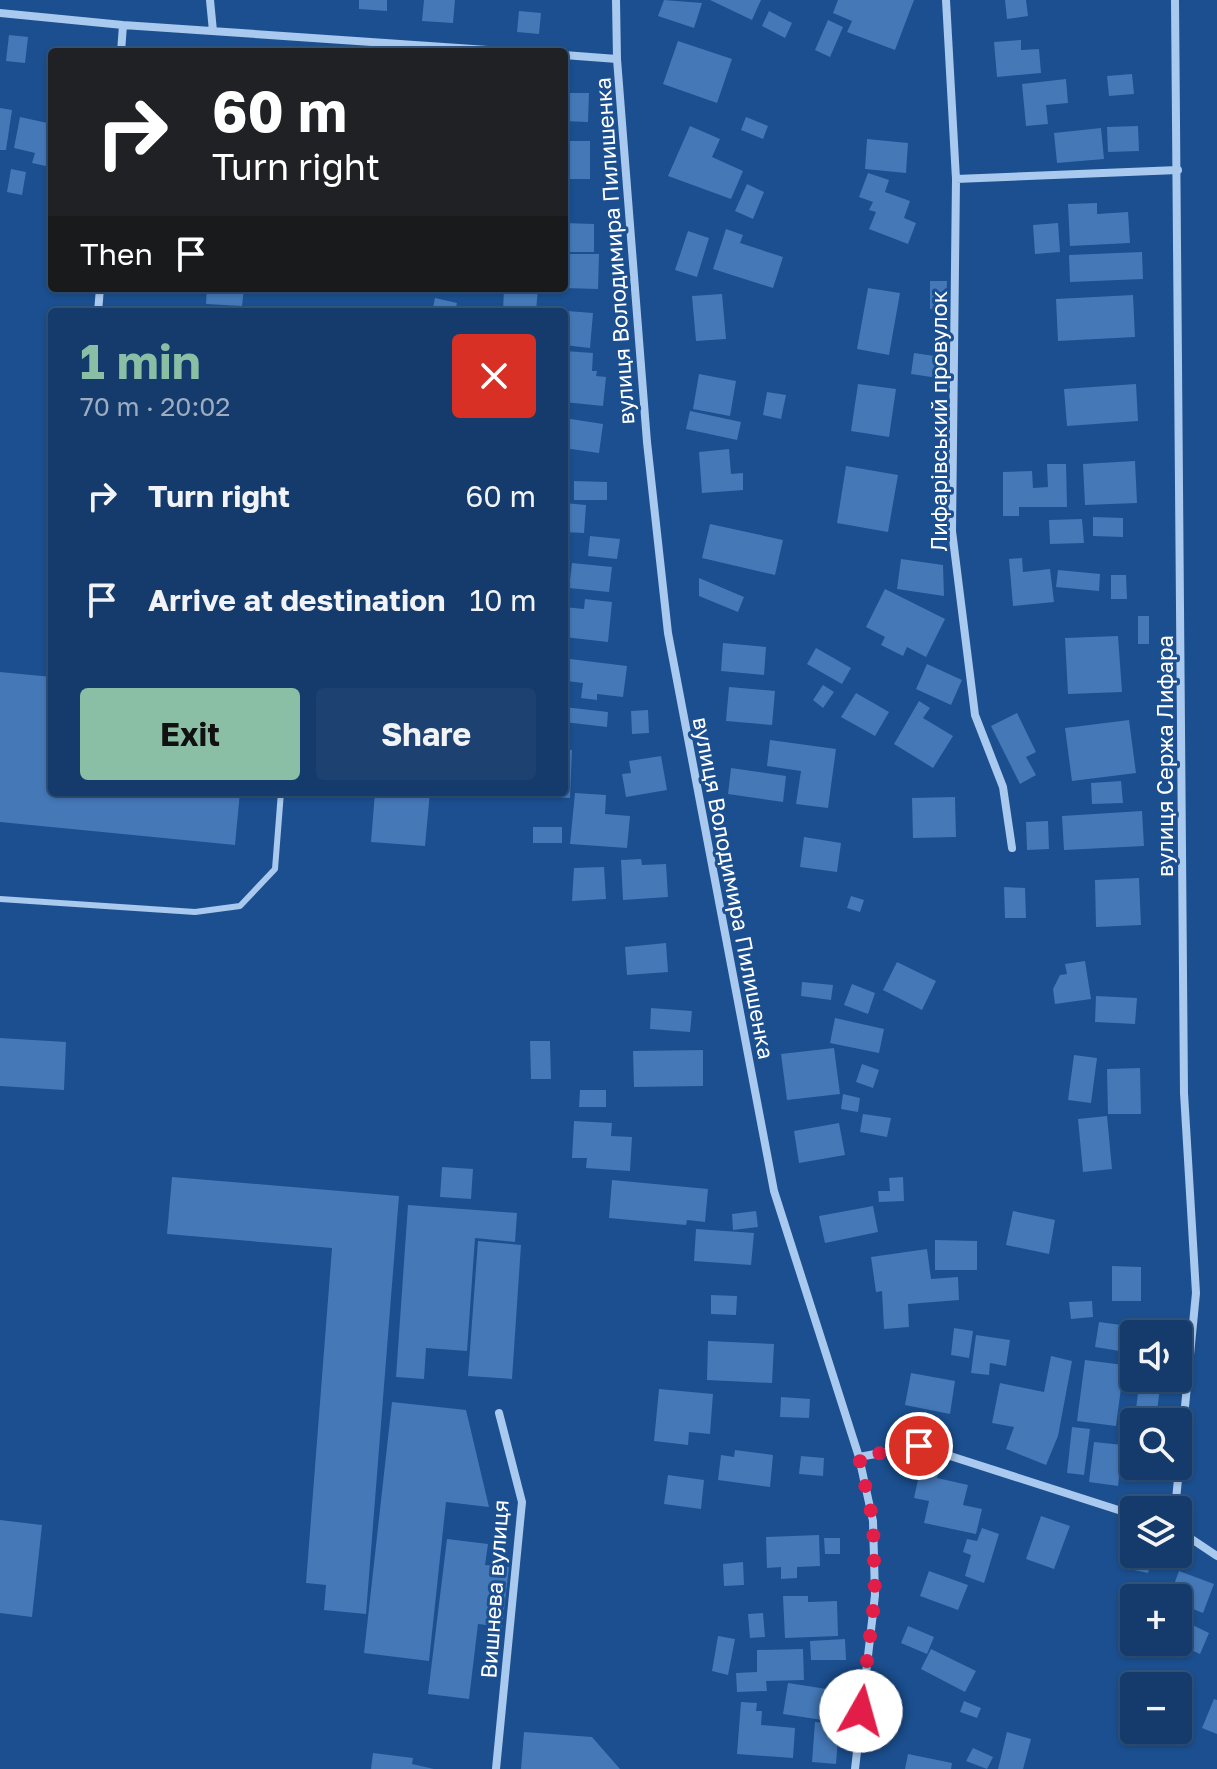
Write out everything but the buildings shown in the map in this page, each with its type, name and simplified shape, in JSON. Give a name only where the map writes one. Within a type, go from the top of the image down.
[{"type":"street","points":[[210,0],[213,31]]},
{"type":"street","name":"вулиця Володимира Пилишенка","points":[[616,0],[617,59],[647,442],[668,633],[774,1191],[859,1457],[873,1521],[875,1595],[855,1769]]},
{"type":"street","name":"Лифарівський провулок","points":[[946,0],[956,179],[952,531],[975,715],[1003,787],[1012,848]]},
{"type":"street","name":"вулиця Сержа Лифара","points":[[1175,0],[1184,1093],[1196,1293],[1176,1496]]},
{"type":"street","points":[[0,13],[123,25],[460,48]]},
{"type":"street","points":[[121,48],[123,25]]},
{"type":"street","points":[[568,55],[617,59]]},
{"type":"street","points":[[956,179],[1178,170]]},
{"type":"street","name":"Вишнева вулиця","points":[[496,1769],[522,1502],[499,1413]]},
{"type":"street","points":[[859,1457],[919,1446],[1120,1511]]},
{"type":"street","points":[[1192,1539],[1217,1556]]},
{"type":"lane","points":[[0,899],[195,912],[240,906],[275,869],[281,796]]},
{"type":"route","points":[[861,1711],[875,1595],[873,1521],[859,1457],[919,1446]]}]
